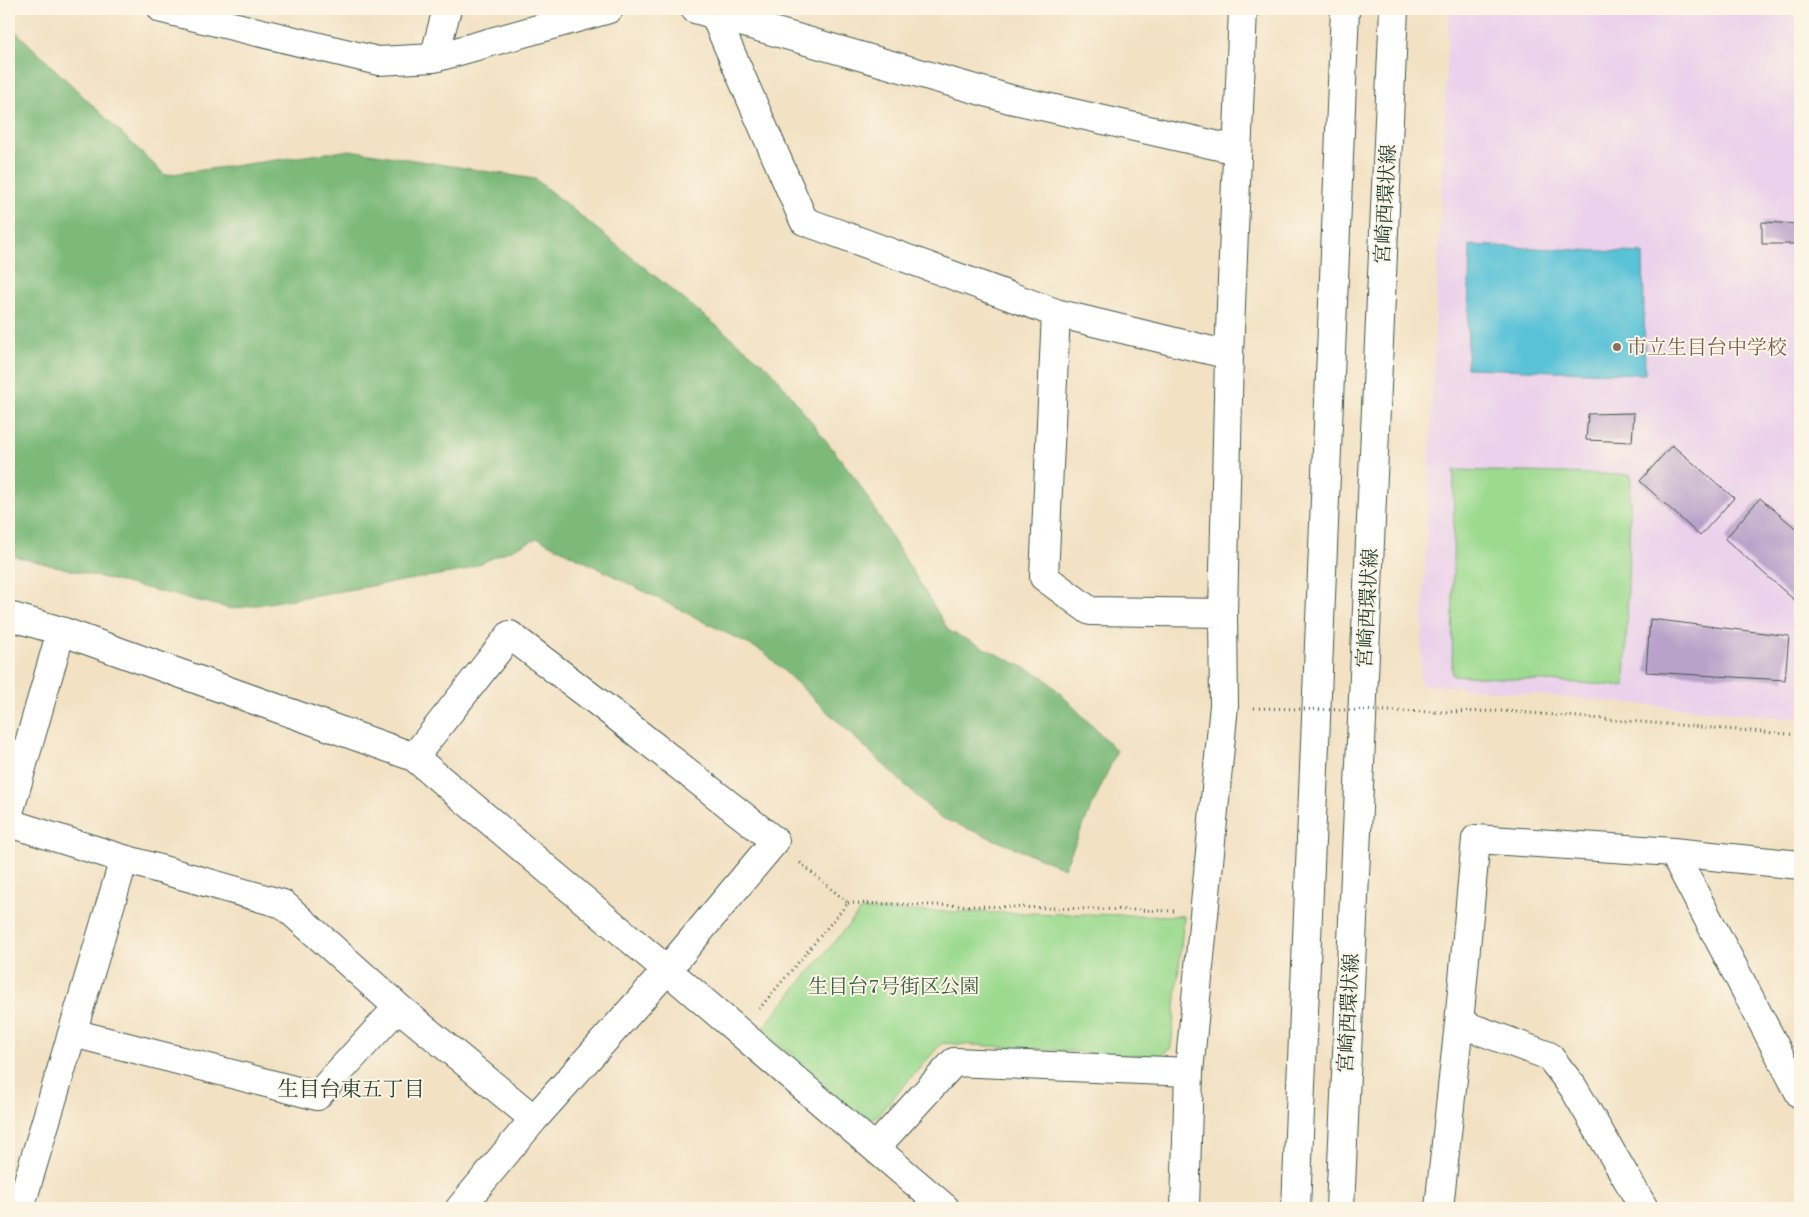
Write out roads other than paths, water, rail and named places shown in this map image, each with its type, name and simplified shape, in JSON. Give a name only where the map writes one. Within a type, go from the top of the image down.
[{"type":"street","points":[[162,9],[378,61],[434,58],[609,9]]},
{"type":"street","points":[[434,58],[447,9]]},
{"type":"street","points":[[1185,1208],[1189,1072],[1224,706],[1223,613],[1230,355],[1243,9]]},
{"type":"street","points":[[1296,1208],[1345,9]]},
{"type":"street","name":"宮崎西環状線","points":[[1340,1208],[1394,9]]},
{"type":"street","points":[[704,12],[1010,99],[1237,150]]},
{"type":"street","points":[[704,12],[804,221],[1056,313],[1230,355]]},
{"type":"street","points":[[1056,313],[1044,576],[1090,611],[1223,613]]},
{"type":"street","points":[[9,616],[61,630],[414,757],[945,1208]]},
{"type":"street","points":[[9,813],[61,630]]},
{"type":"street","points":[[414,757],[510,635],[775,841],[667,970],[534,1119],[460,1208]]},
{"type":"street","points":[[9,823],[124,859],[284,904],[398,1007],[534,1119]]},
{"type":"street","points":[[1439,1208],[1460,1023],[1476,839],[1673,852],[1800,865]]},
{"type":"street","points":[[1673,852],[1800,1094]]},
{"type":"street","points":[[20,1208],[124,859]]},
{"type":"street","points":[[73,1033],[316,1096],[398,1007]]},
{"type":"street","points":[[1460,1023],[1549,1056],[1573,1087],[1644,1208]]},
{"type":"street","points":[[875,1148],[954,1062],[1189,1072]]},
{"type":"water","points":[[1470,245],[1643,253],[1645,374],[1467,368]]},
{"type":"place","name":"市立生目台中学校","points":[[1617,347]]},
{"type":"district","name":"生目台東五丁目","points":[[351,1089]]},
{"type":"park label","name":"生目台7号街区公園","points":[[894,986]]}]
